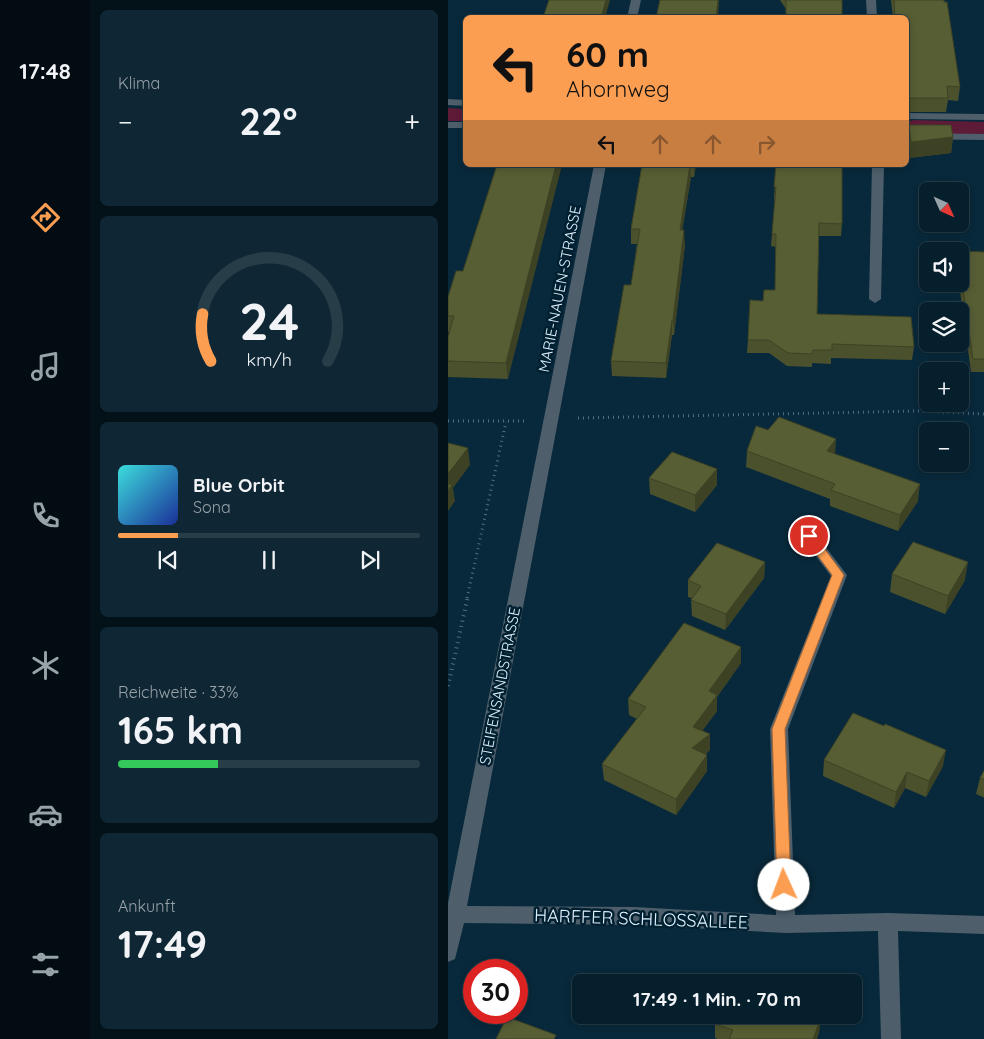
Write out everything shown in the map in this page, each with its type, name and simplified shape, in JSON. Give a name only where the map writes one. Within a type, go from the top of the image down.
[{"type":"street","points":[[633,15],[636,0]]},
{"type":"street","points":[[871,0],[872,15]]},
{"type":"street","points":[[448,102],[463,103]]},
{"type":"street","points":[[909,116],[984,117]]},
{"type":"street","points":[[448,125],[463,125]]},
{"type":"street","points":[[909,136],[984,137]]},
{"type":"street","name":"MARIE-NAUEN-STRASSE","points":[[552,418],[600,167]]},
{"type":"street","points":[[876,299],[878,167]]},
{"type":"street","name":"STEIFENSANDSTRASSE","points":[[448,953],[452,914],[552,418]]},
{"type":"street","points":[[786,924],[778,729],[838,575],[809,536]]},
{"type":"street","name":"HARFFER SCHLOSSALLEE","points":[[452,914],[634,916],[786,924],[888,922],[984,924]]},
{"type":"street","points":[[888,922],[891,1039]]},
{"type":"path","points":[[448,421],[506,422],[548,421],[552,418],[919,412],[984,414]]},
{"type":"path","points":[[448,686],[506,422]]},
{"type":"shaded area","points":[[448,108],[463,109],[463,121],[448,121]]},
{"type":"shaded area","points":[[909,121],[984,122],[984,135],[912,133],[909,132]]},
{"type":"building","points":[[549,0],[606,0],[602,15],[544,15]]},
{"type":"building","points":[[660,0],[718,0],[716,15],[657,15]]},
{"type":"building","points":[[786,0],[842,0],[842,15],[786,15]]},
{"type":"building","points":[[894,0],[944,0],[944,2],[947,2],[960,87],[947,86],[948,98],[909,98],[909,15],[895,15]]},
{"type":"building","points":[[909,125],[951,125],[953,137],[911,142]]},
{"type":"building","points":[[496,167],[555,167],[506,363],[448,361],[448,337],[454,316],[448,316],[448,297],[456,271],[463,271]]},
{"type":"building","points":[[642,167],[690,167],[680,230],[684,230],[666,363],[611,361],[624,285],[631,285],[640,229],[631,229]]},
{"type":"building","points":[[776,167],[842,167],[842,224],[819,223],[817,314],[911,317],[914,347],[832,344],[832,350],[813,350],[812,354],[788,353],[769,340],[748,340],[750,300],[763,301],[764,290],[775,290],[776,234],[772,234],[776,187],[774,187]]},
{"type":"building","points":[[969,251],[985,252],[985,359],[973,359],[969,331],[969,302],[965,302],[963,292],[969,292]]},
{"type":"building","points":[[779,417],[836,439],[827,451],[920,484],[900,515],[831,490],[835,484],[747,451],[756,426],[768,430]]},
{"type":"building","points":[[448,443],[468,448],[448,474]]},
{"type":"building","points":[[672,452],[717,469],[695,495],[649,478]]},
{"type":"building","points":[[448,483],[452,485],[448,491]]},
{"type":"building","points":[[913,542],[968,562],[948,596],[892,574]]},
{"type":"building","points":[[717,543],[765,562],[726,614],[691,600],[701,586],[688,580]]},
{"type":"building","points":[[684,623],[741,647],[709,691],[717,695],[693,727],[710,734],[692,748],[707,755],[676,799],[602,764],[646,707],[628,699]]},
{"type":"building","points":[[853,713],[884,726],[885,724],[946,750],[929,781],[907,772],[896,792],[824,760]]},
{"type":"building","points":[[985,769],[985,780],[980,778]]},
{"type":"building","points":[[504,1024],[526,1024],[556,1035],[554,1039],[496,1039]]},
{"type":"building","points":[[715,1024],[819,1024],[813,1039],[729,1039],[733,1030]]},
{"type":"route","points":[[784,885],[778,729],[838,575],[809,536]]}]
